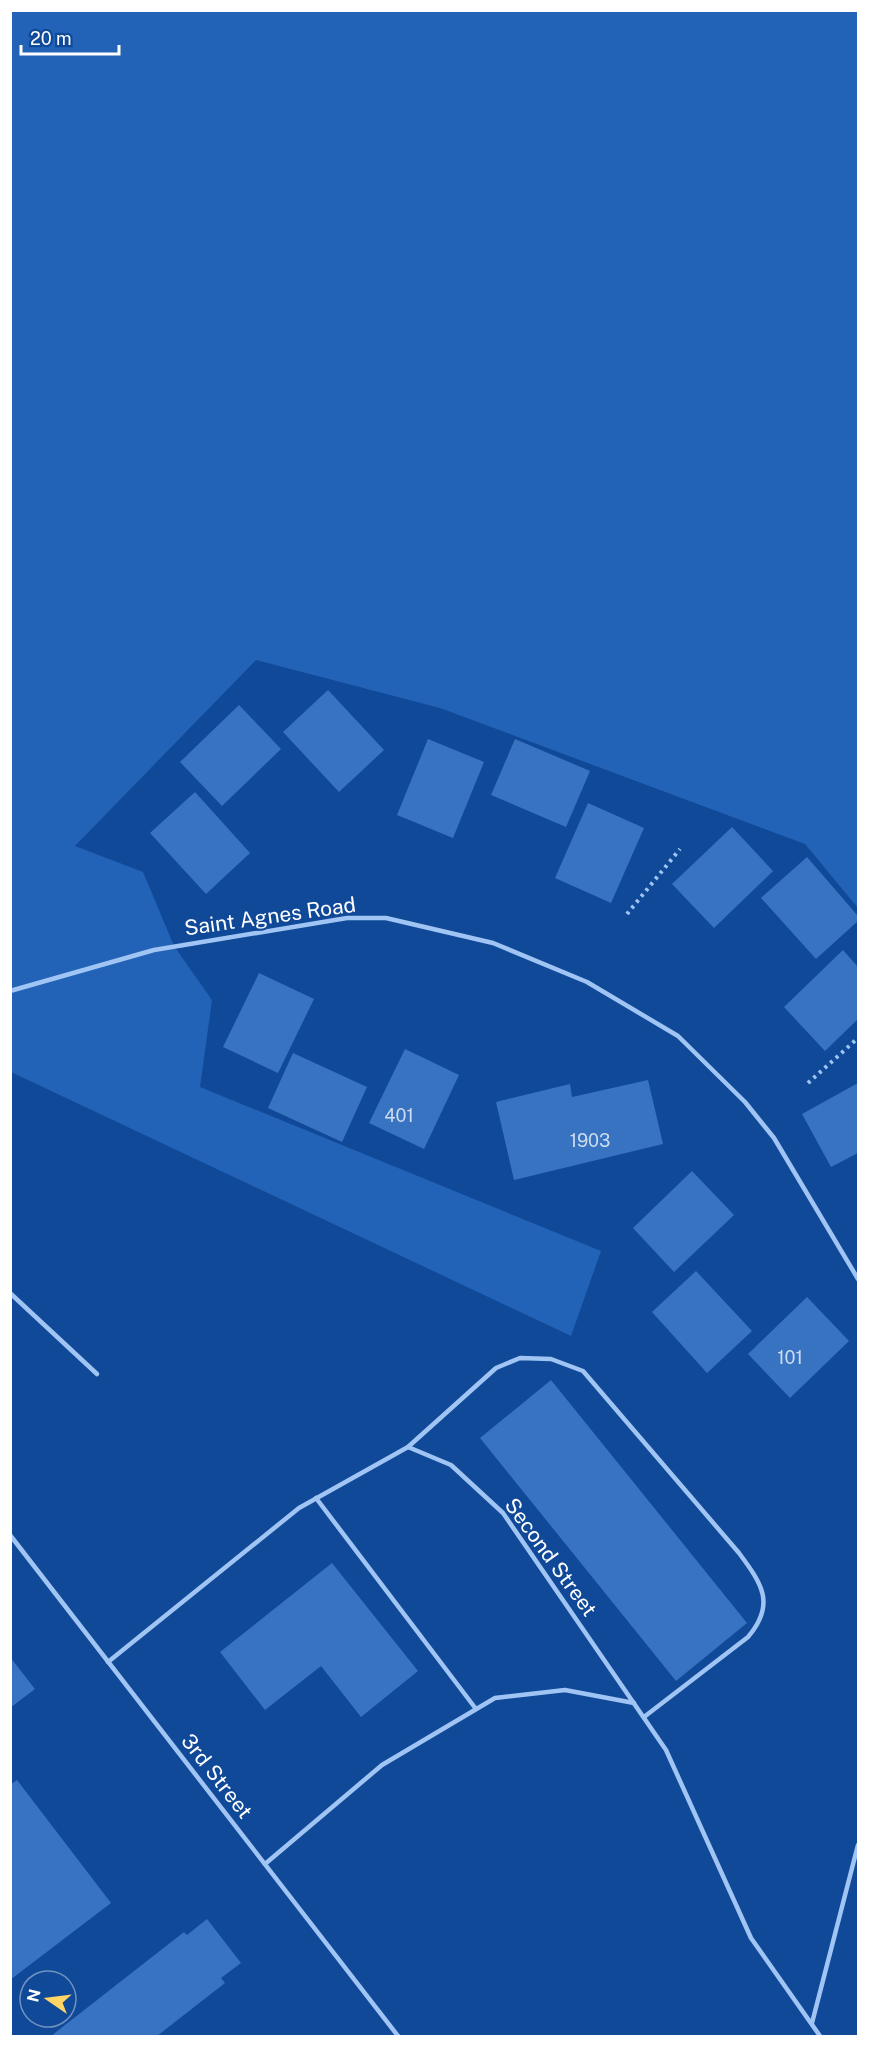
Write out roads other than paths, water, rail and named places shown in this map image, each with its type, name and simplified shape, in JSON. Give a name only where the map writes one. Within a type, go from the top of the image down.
[{"type":"lane","name":"Saint Agnes Road","points":[[10,991],[154,950],[347,918],[386,918],[493,943],[587,982],[678,1036],[745,1102],[774,1138],[858,1279]]},
{"type":"lane","points":[[10,1293],[97,1374]]},
{"type":"lane","points":[[108,1662],[299,1508],[408,1447],[496,1368],[520,1358],[551,1359],[583,1371],[739,1553],[755,1575],[764,1597],[761,1621],[748,1637],[644,1717]]},
{"type":"lane","name":"Second Street","points":[[408,1447],[451,1466],[503,1513],[666,1750],[751,1938],[820,2037]]},
{"type":"lane","points":[[316,1498],[476,1710]]},
{"type":"lane","name":"3rd Street","points":[[10,1535],[398,2037]]},
{"type":"lane","points":[[265,1864],[382,1765],[495,1698],[565,1690],[634,1703]]},
{"type":"lane","points":[[812,2023],[858,1845]]}]
